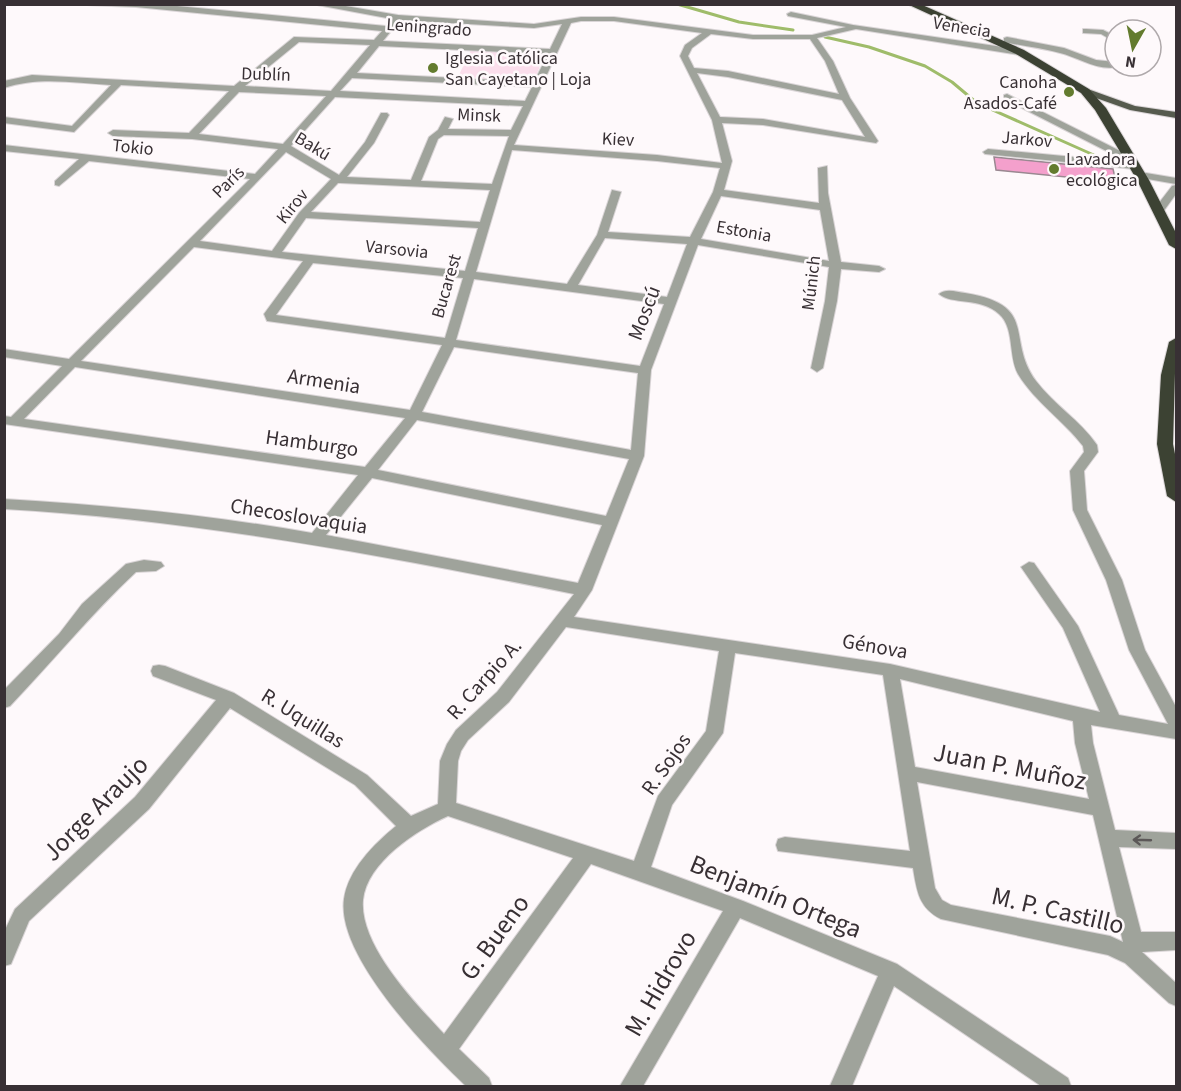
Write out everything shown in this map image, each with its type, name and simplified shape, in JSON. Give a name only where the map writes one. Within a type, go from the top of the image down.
[{"type":"highway","points":[[911,4],[990,37],[1085,91],[1100,108],[1159,210],[1176,245]]},
{"type":"highway","points":[[1176,342],[1169,375],[1165,444],[1176,496]]},
{"type":"main road","points":[[1085,91],[1133,108],[1176,115]]},
{"type":"street","points":[[66,4],[136,5],[389,29]]},
{"type":"street","points":[[316,4],[398,17]]},
{"type":"street","points":[[791,14],[856,27]]},
{"type":"street","name":"París","points":[[9,421],[74,362],[258,177],[380,41],[398,17]]},
{"type":"street","name":"Venecia","points":[[398,17],[534,26],[568,21],[614,19],[753,37],[812,37],[856,27],[1020,52]]},
{"type":"street","name":"Bucarest","points":[[317,537],[414,415],[449,344],[508,147],[568,21]]},
{"type":"street","points":[[1086,31],[1103,32]]},
{"type":"street","name":"Moscú","points":[[562,621],[584,590],[637,456],[645,370],[694,241],[718,192],[725,166],[727,154],[717,120],[684,56],[684,51],[709,32]]},
{"type":"street","name":"Leningrado","points":[[235,90],[293,40],[304,37],[553,52]]},
{"type":"street","points":[[717,120],[763,122],[873,141],[844,98],[829,61],[812,37]]},
{"type":"street","points":[[990,37],[1064,51],[1103,63]]},
{"type":"street","points":[[693,70],[728,74],[844,98]]},
{"type":"street","points":[[350,75],[537,85]]},
{"type":"street","name":"Dublín","points":[[4,85],[14,80],[32,78],[528,104]]},
{"type":"street","points":[[4,120],[74,129],[118,84]]},
{"type":"street","points":[[192,136],[235,90]]},
{"type":"street","points":[[1007,97],[1134,167]]},
{"type":"street","name":"Kirov","points":[[275,254],[303,215],[338,180],[369,143],[384,115]]},
{"type":"street","points":[[415,182],[434,136],[441,132],[448,119]]},
{"type":"street","name":"Minsk","points":[[441,132],[514,133]]},
{"type":"street","name":"Bakú","points":[[113,133],[192,136],[285,147],[338,180],[496,187]]},
{"type":"street","name":"Kiev","points":[[508,147],[657,158],[725,166]]},
{"type":"street","name":"Tokio","points":[[4,148],[258,177]]},
{"type":"street","name":"Jarkov","points":[[988,152],[1134,167],[1176,181]]},
{"type":"street","points":[[59,183],[85,159]]},
{"type":"street","name":"Múnich","points":[[817,368],[835,265],[832,237],[823,207],[823,168]]},
{"type":"street","points":[[1159,210],[1176,188]]},
{"type":"street","points":[[570,289],[602,235],[616,192]]},
{"type":"street","points":[[718,192],[823,207]]},
{"type":"street","points":[[303,215],[483,225]]},
{"type":"street","name":"Estonia","points":[[602,235],[694,241],[835,265],[879,269]]},
{"type":"street","name":"Varsovia","points":[[191,243],[671,301]]},
{"type":"street","points":[[310,259],[270,314],[271,318],[645,370]]},
{"type":"street","points":[[945,294],[989,301],[1012,322],[1016,361],[1029,381],[1090,445],[1091,452],[1077,471],[1080,510],[1114,580],[1137,650],[1176,722]]},
{"type":"street","name":"Armenia","points":[[4,353],[414,415],[637,456]]},
{"type":"street","name":"Hamburgo","points":[[9,421],[367,472],[612,522]]},
{"type":"street","name":"Checoslovaquia","points":[[4,504],[86,508],[317,537],[584,590]]},
{"type":"street","points":[[4,701],[65,638],[88,608],[131,568],[144,565],[156,566]]},
{"type":"street","points":[[1029,567],[1070,626],[1113,721]]},
{"type":"street","name":"Génova","points":[[562,621],[890,670],[1082,716],[1176,732]]},
{"type":"street","name":"R. Carpio A.","points":[[447,808],[448,762],[453,749],[462,735],[503,697],[562,621]]},
{"type":"street","name":"R. Sojos","points":[[640,872],[664,801],[714,733],[728,646]]},
{"type":"street","points":[[785,845],[922,861],[890,670]]},
{"type":"street","name":"R. Uquillas","points":[[159,671],[228,698],[361,780],[409,826]]},
{"type":"street","name":"Jorge Araujo","points":[[4,957],[22,915],[142,803],[228,698]]},
{"type":"street","points":[[1082,716],[1084,743],[1133,949],[1176,941]]},
{"type":"street","name":"Juan P. Muñoz","points":[[909,773],[1101,809]]},
{"type":"street","points":[[447,808],[409,826],[376,857],[363,876],[353,902],[365,948],[415,1020],[444,1052],[481,1086]]},
{"type":"street","name":"Benjamín Ortega","points":[[447,808],[588,853],[736,907],[890,970],[1060,1086]]},
{"type":"street","points":[[1107,838],[1176,841]]},
{"type":"street","name":"G. Bueno","points":[[444,1052],[588,853]]},
{"type":"street","name":"M. P. Castillo","points":[[922,861],[930,899],[948,914],[1133,949],[1176,996]]},
{"type":"street","name":"M. Hidrovo","points":[[631,1086],[736,907]]},
{"type":"street","points":[[841,1086],[890,970]]},
{"type":"shaded area","points":[[471,50],[545,54],[533,83],[457,79]]},
{"type":"building","name":"Lavadora ecológica","points":[[994,157],[1113,169],[1116,182],[996,170]]},
{"type":"waterway","points":[[677,4],[739,22],[793,30]]},
{"type":"waterway","points":[[825,37],[869,47],[925,66],[952,82],[977,103],[1096,156]]},
{"type":"place","name":"Iglesia Católica San Cayetano | Loja","points":[[433,68]]},
{"type":"place","name":"Canoha Asados-Café","points":[[1069,92]]},
{"type":"place","name":"Lavadora ecológica","points":[[1054,169]]}]
